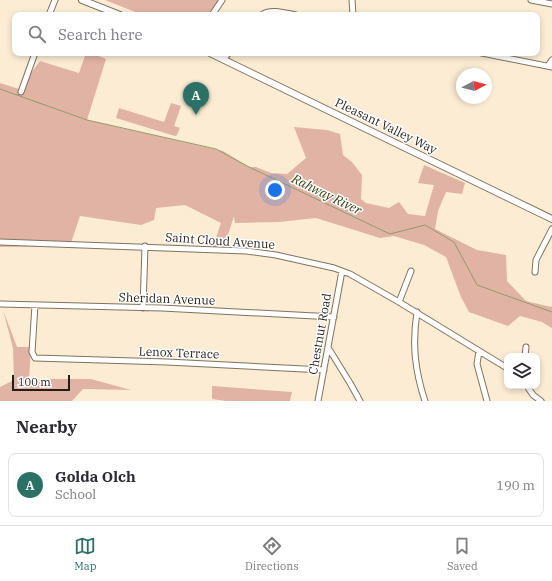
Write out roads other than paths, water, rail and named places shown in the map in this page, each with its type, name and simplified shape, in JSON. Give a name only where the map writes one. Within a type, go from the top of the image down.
[{"type":"main road","points":[[82,0],[112,12]]},
{"type":"main road","name":"Pleasant Valley Way","points":[[216,56],[552,219]]},
{"type":"street","points":[[50,12],[55,0]]},
{"type":"street","points":[[214,12],[222,0]]},
{"type":"street","points":[[352,0],[353,12]]},
{"type":"street","points":[[531,0],[552,4]]},
{"type":"street","points":[[268,12],[281,12]]},
{"type":"street","points":[[21,92],[34,56]]},
{"type":"street","points":[[223,59],[226,56]]},
{"type":"street","points":[[497,56],[550,67],[552,60]]},
{"type":"street","points":[[535,272],[536,260],[552,229]]},
{"type":"street","name":"Saint Cloud Avenue","points":[[0,242],[219,249],[276,255],[342,271],[417,312],[504,366]]},
{"type":"street","points":[[143,308],[145,246]]},
{"type":"street","name":"Chestnut Road","points":[[318,401],[342,271]]},
{"type":"street","points":[[399,302],[411,271]]},
{"type":"street","name":"Sheridan Avenue","points":[[0,304],[143,308],[334,317]]},
{"type":"street","name":"Lenox Terrace","points":[[35,305],[32,352],[34,356],[38,358],[167,362],[324,370]]},
{"type":"street","points":[[417,312],[414,344],[417,372],[425,401]]},
{"type":"street","points":[[525,353],[526,347]]},
{"type":"street","points":[[328,349],[360,401]]},
{"type":"street","points":[[479,351],[477,364],[487,401]]},
{"type":"street","points":[[529,389],[533,395],[541,401]]},
{"type":"waterway","name":"Rahway River","points":[[0,89],[87,120],[216,149],[249,167],[390,234],[425,225],[454,242],[477,285],[552,312]]},
{"type":"place","name":"Golda Olch","points":[[196,115]]}]
